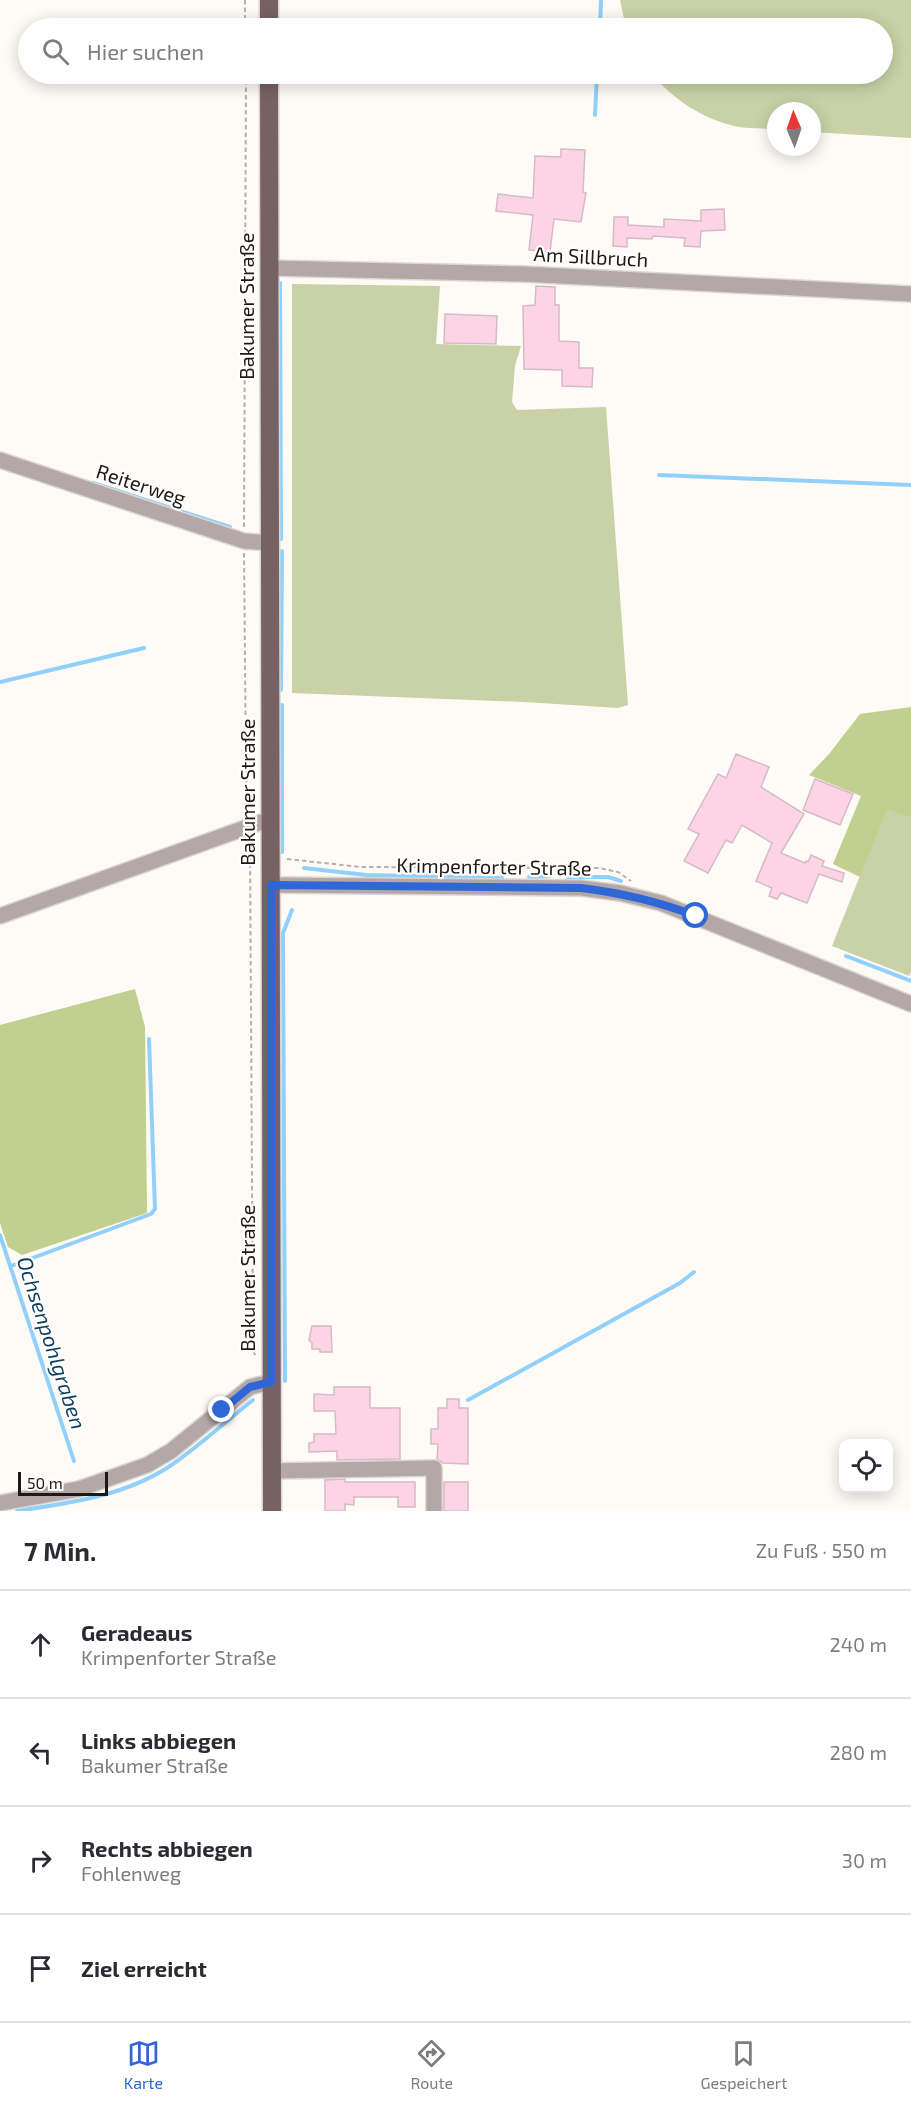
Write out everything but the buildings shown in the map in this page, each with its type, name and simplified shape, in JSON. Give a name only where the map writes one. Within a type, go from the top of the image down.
[{"type":"main road","points":[[269,0],[269,18]]},
{"type":"main road","name":"Bakumer Straße","points":[[269,84],[272,1511]]},
{"type":"street","name":"Am Sillbruch","points":[[269,268],[523,274],[911,294]]},
{"type":"street","name":"Reiterweg","points":[[0,460],[244,541],[269,543]]},
{"type":"street","points":[[0,916],[270,819]]},
{"type":"street","name":"Krimpenforter Straße","points":[[271,885],[581,888],[620,893],[662,903],[911,1004]]},
{"type":"street","points":[[0,1503],[79,1489],[147,1465],[171,1451],[250,1387],[271,1382]]},
{"type":"street","points":[[272,1471],[434,1468],[434,1511]]},
{"type":"path","points":[[245,0],[245,18]]},
{"type":"path","points":[[246,84],[244,541],[246,768],[251,857],[253,1350],[257,1360]]},
{"type":"path","points":[[270,858],[360,867],[599,868]]},
{"type":"green space","points":[[620,0],[911,0],[911,138],[821,133],[821,102],[767,102],[767,129],[734,126],[699,113],[661,84],[893,84],[893,18],[624,18]]},
{"type":"green space","points":[[292,284],[440,286],[436,344],[521,346],[515,366],[512,402],[517,410],[606,407],[628,705],[618,708],[292,693]]},
{"type":"green space","points":[[911,707],[911,818],[887,809],[860,877],[833,864],[861,796],[809,775],[829,754],[860,714]]},
{"type":"green space","points":[[887,808],[911,818],[911,972],[909,976],[832,946]]},
{"type":"green space","points":[[135,989],[145,1027],[147,1213],[22,1255],[8,1247],[0,1223],[0,1025]]},
{"type":"waterway","points":[[600,18],[601,0]]},
{"type":"waterway","points":[[595,115],[597,84]]},
{"type":"waterway","points":[[280,283],[281,539]]},
{"type":"waterway","points":[[659,475],[911,485]]},
{"type":"waterway","points":[[93,483],[230,527]]},
{"type":"waterway","points":[[281,690],[282,551]]},
{"type":"waterway","points":[[0,682],[144,648]]},
{"type":"waterway","points":[[282,705],[282,852]]},
{"type":"waterway","points":[[304,868],[366,875],[502,878]]},
{"type":"waterway","points":[[529,877],[550,876]]},
{"type":"waterway","points":[[568,877],[608,877],[621,881]]},
{"type":"waterway","points":[[285,1381],[283,933],[292,910]]},
{"type":"waterway","points":[[846,956],[911,981]]},
{"type":"waterway","points":[[11,1266],[151,1214],[155,1209],[149,1039]]},
{"type":"waterway","name":"Ochsenpohlgraben","points":[[0,1235],[74,1461]]},
{"type":"waterway","points":[[468,1400],[680,1283],[694,1272]]},
{"type":"waterway","points":[[17,1511],[96,1497],[134,1485],[170,1466],[253,1400]]},
{"type":"route","points":[[222,1410],[250,1387],[271,1382],[271,885],[581,888],[620,893],[662,903],[696,916]]}]
